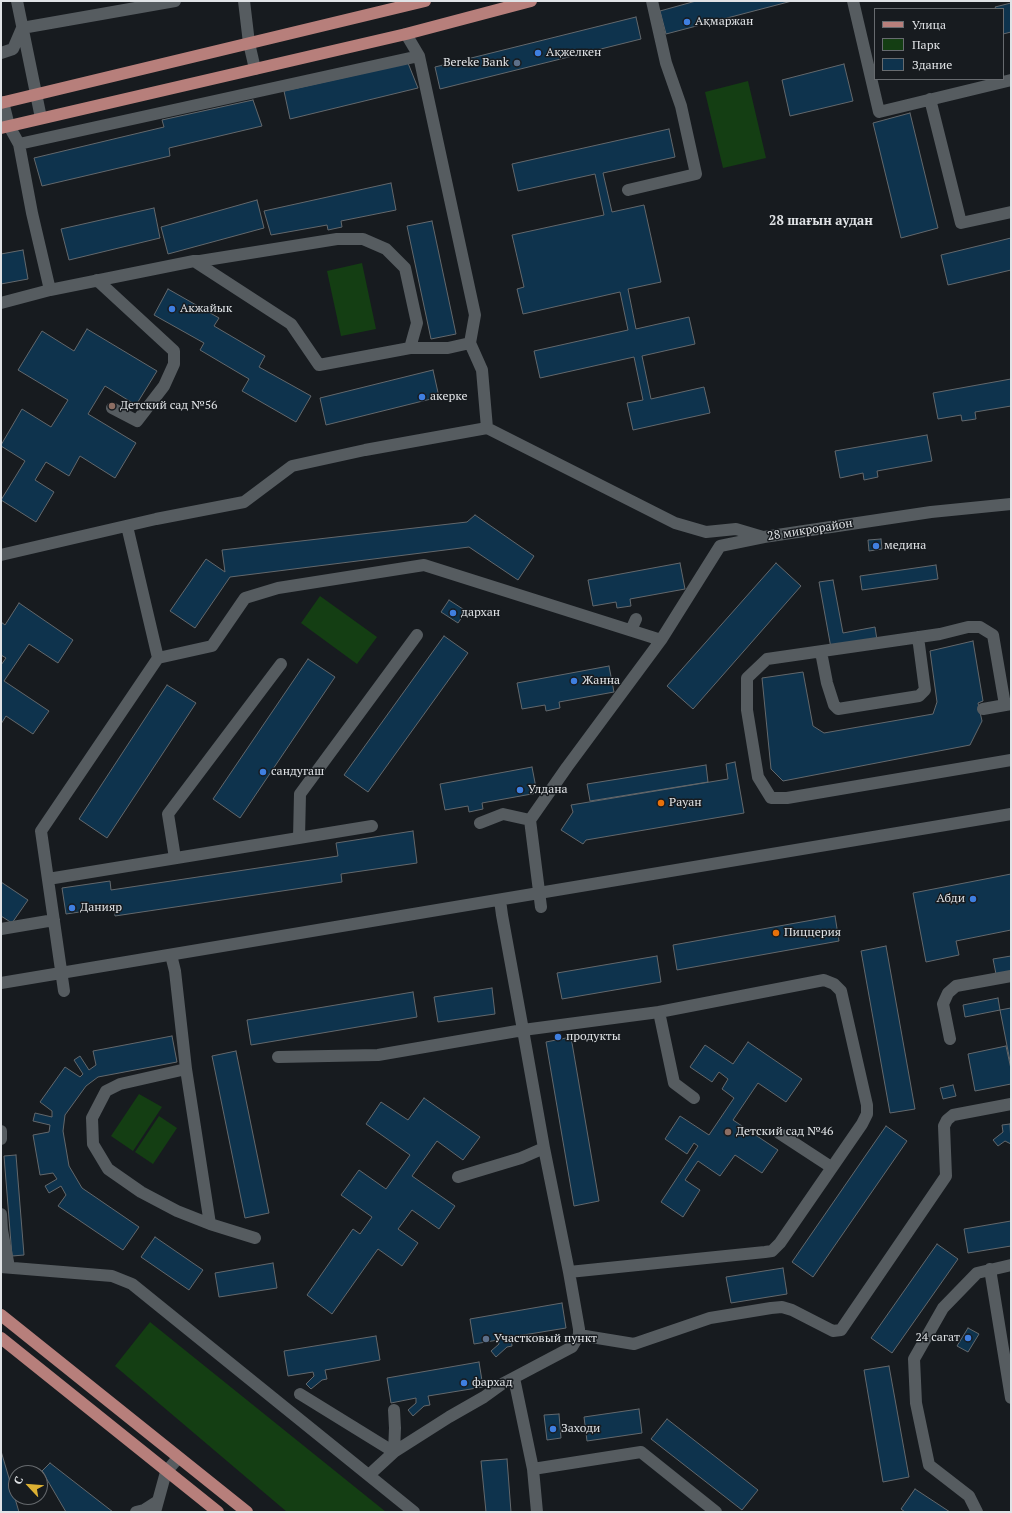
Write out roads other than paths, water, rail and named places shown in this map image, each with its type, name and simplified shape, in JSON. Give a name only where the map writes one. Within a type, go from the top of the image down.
[{"type":"main road","points":[[2,102],[425,1]]},
{"type":"main road","points":[[5,127],[406,34],[528,1]]},
{"type":"main road","points":[[1,1315],[247,1512]]},
{"type":"main road","points":[[1,1338],[166,1472],[218,1512]]},
{"type":"street","points":[[17,1],[41,118]]},
{"type":"street","points":[[22,28],[175,1]]},
{"type":"street","points":[[244,1],[249,43],[255,69]]},
{"type":"street","points":[[628,190],[696,174],[681,106],[666,63],[652,1]]},
{"type":"street","points":[[853,1],[879,112],[1011,80]]},
{"type":"street","points":[[1,53],[14,49],[22,28]]},
{"type":"street","points":[[406,34],[419,56],[476,315],[470,343],[482,370],[487,428]]},
{"type":"street","points":[[19,144],[419,56]]},
{"type":"street","points":[[930,99],[961,223],[1011,212]]},
{"type":"street","points":[[2,102],[5,127],[19,144],[32,213],[50,290]]},
{"type":"street","points":[[1,303],[50,290],[194,261],[337,239],[363,238],[386,249],[405,268],[417,323],[410,348]]},
{"type":"street","points":[[194,261],[291,324],[319,365],[410,348],[448,348],[470,343]]},
{"type":"street","points":[[97,280],[174,351],[174,364],[164,386],[137,421],[112,408]]},
{"type":"street","points":[[1,555],[127,526],[244,502],[292,466],[365,450],[487,428],[676,523],[706,532],[736,529],[764,537]]},
{"type":"street","name":"28 микрорайон","points":[[530,820],[567,767],[661,640],[720,546],[764,537],[931,512],[1011,504]]},
{"type":"street","points":[[127,526],[158,658]]},
{"type":"street","points":[[64,991],[60,974],[41,831],[158,658],[212,646],[245,598],[278,588],[424,566],[661,640]]},
{"type":"street","points":[[631,630],[636,619]]},
{"type":"street","points":[[983,709],[1008,705],[993,636],[980,627],[968,627],[940,634],[767,659],[747,678],[747,710],[758,777],[771,798],[787,798],[1011,760]]},
{"type":"street","points":[[299,838],[300,794],[417,635]]},
{"type":"street","points":[[821,652],[827,684],[834,705],[838,709],[919,696],[924,690],[918,637]]},
{"type":"street","points":[[175,858],[168,814],[281,664]]},
{"type":"street","points":[[480,822],[502,814],[530,820],[541,907]]},
{"type":"street","points":[[1,983],[1011,814]]},
{"type":"street","points":[[48,879],[372,826]]},
{"type":"street","points":[[369,1475],[394,1452],[449,1417],[484,1397],[502,1384],[572,1347],[579,1335],[569,1272],[544,1148],[500,900]]},
{"type":"street","points":[[1,929],[54,920]]},
{"type":"street","points":[[171,955],[175,971],[186,1069],[210,1224]]},
{"type":"street","points":[[950,1039],[943,1004],[948,992],[956,986],[1011,976]]},
{"type":"street","points":[[278,1057],[378,1055],[524,1030],[659,1012],[824,980],[834,984],[841,991],[867,1105],[866,1114],[862,1124],[780,1243],[772,1251],[765,1252],[569,1272]]},
{"type":"street","points":[[659,1012],[674,1083],[694,1098]]},
{"type":"street","points":[[186,1069],[120,1084],[106,1091],[92,1118],[94,1144],[108,1169],[141,1192],[177,1211],[210,1224],[255,1238]]},
{"type":"street","points":[[579,1335],[634,1344],[710,1318],[782,1307],[792,1310],[833,1331],[841,1330],[946,1176],[944,1126],[947,1120],[954,1115],[1011,1104]]},
{"type":"street","points":[[1,1131],[1,1139]]},
{"type":"street","points":[[779,1133],[831,1167]]},
{"type":"street","points":[[458,1177],[521,1158],[544,1148]]},
{"type":"street","points":[[1,1214],[5,1267],[112,1276],[132,1284],[414,1512]]},
{"type":"street","points":[[977,1512],[969,1496],[929,1464],[916,1403],[914,1359],[943,1308],[977,1273],[1011,1265]]},
{"type":"street","points":[[990,1269],[1011,1398]]},
{"type":"street","points":[[514,1378],[533,1469],[537,1512]]},
{"type":"street","points":[[300,1394],[394,1452]]},
{"type":"street","points":[[394,1410],[394,1452]]},
{"type":"street","points":[[533,1469],[641,1452],[716,1512]]},
{"type":"street","points":[[136,1512],[156,1506],[166,1472],[178,1458]]},
{"type":"place","name":"Ақмаржан","points":[[687,22]]},
{"type":"place","name":"Ақжелкен","points":[[538,53]]},
{"type":"place","name":"Bereke Bank","points":[[517,63]]},
{"type":"place","name":"Акжайык","points":[[172,309]]},
{"type":"place","name":"акерке","points":[[422,397]]},
{"type":"place","name":"Детский сад №56","points":[[112,406]]},
{"type":"place","name":"медина","points":[[876,546]]},
{"type":"place","name":"дархан","points":[[453,613]]},
{"type":"place","name":"Жанна","points":[[574,681]]},
{"type":"place","name":"сандугаш","points":[[263,772]]},
{"type":"place","name":"Улдана","points":[[520,790]]},
{"type":"place","name":"Рауан","points":[[661,803]]},
{"type":"place","name":"Абди","points":[[973,899]]},
{"type":"place","name":"Данияр","points":[[72,908]]},
{"type":"place","name":"Пиццерия","points":[[776,933]]},
{"type":"place","name":"продукты","points":[[558,1037]]},
{"type":"place","name":"Детский сад №46","points":[[728,1132]]},
{"type":"place","name":"24 сагат","points":[[968,1338]]},
{"type":"place","name":"Участковый пункт","points":[[486,1339]]},
{"type":"place","name":"фархад","points":[[464,1383]]},
{"type":"place","name":"Заходи","points":[[553,1429]]},
{"type":"district","name":"28 шағын аудан","points":[[821,221]]}]
